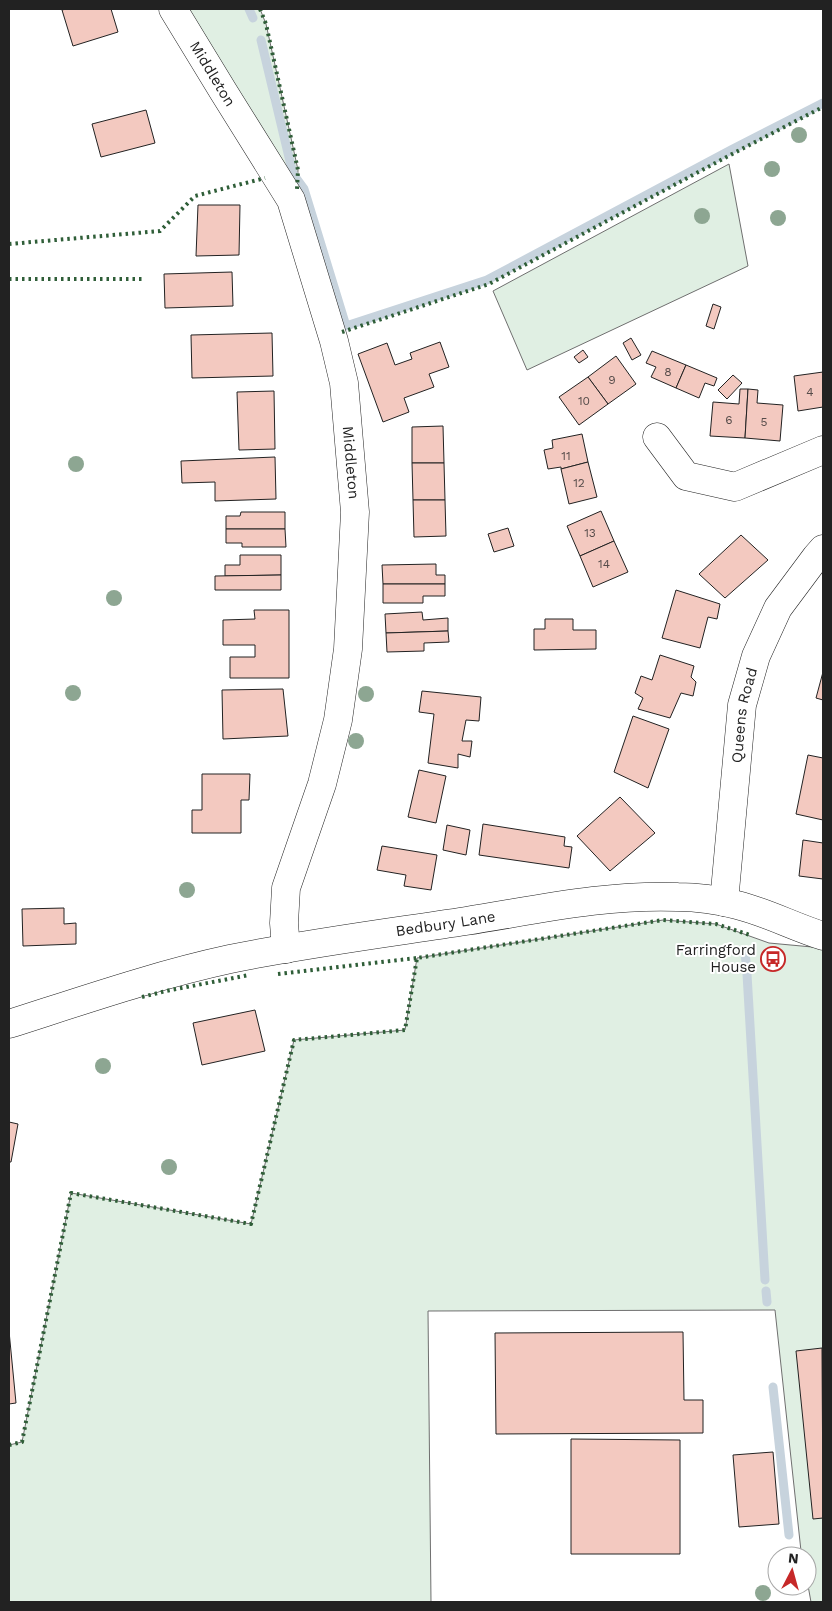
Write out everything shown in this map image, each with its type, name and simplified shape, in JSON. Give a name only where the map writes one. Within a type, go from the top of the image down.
[{"type":"street","name":"Middleton","points":[[173,9],[291,200],[334,340],[344,383],[355,512],[348,648],[338,720],[322,784],[286,888],[284,923],[286,950]]},
{"type":"street","points":[[657,437],[686,476],[734,487],[823,450]]},
{"type":"street","name":"Queens Road","points":[[724,902],[742,705],[756,656],[778,608],[823,549]]},
{"type":"street","name":"Bedbury Lane","points":[[9,1024],[69,1004],[193,968],[229,960],[548,906],[629,898],[678,897],[724,902],[755,911],[823,936]]},
{"type":"green space","points":[[183,9],[260,9],[266,24],[298,170],[297,194]]},
{"type":"green space","points":[[729,164],[748,266],[527,370],[493,291]]},
{"type":"green space","points":[[663,920],[716,924],[769,943],[823,948],[823,1602],[811,1602],[810,1596],[817,1596],[817,1546],[800,1546],[775,1310],[428,1311],[431,1602],[9,1602],[9,1445],[22,1442],[71,1193],[251,1224],[294,1040],[405,1030],[417,958]]},
{"type":"building","points":[[111,9],[118,32],[73,46],[62,10]]},
{"type":"building","points":[[146,110],[155,143],[101,157],[92,124]]},
{"type":"building","points":[[198,205],[240,205],[239,255],[196,256]]},
{"type":"building","points":[[232,272],[233,306],[165,308],[164,274]]},
{"type":"building","points":[[713,304],[721,307],[714,329],[706,326]]},
{"type":"building","points":[[272,333],[273,376],[192,378],[191,335]]},
{"type":"building","points":[[631,338],[641,355],[632,360],[623,343]]},
{"type":"building","points":[[440,342],[449,367],[429,374],[434,387],[404,398],[409,412],[383,422],[358,354],[387,343],[395,365],[412,359],[410,353]]},
{"type":"building","points":[[583,350],[588,357],[579,363],[574,357]]},
{"type":"building","points":[[652,351],[686,365],[676,388],[651,377],[656,367],[646,363]]},
{"type":"building","points":[[616,356],[636,384],[608,404],[588,377]]},
{"type":"building","points":[[686,365],[717,378],[714,386],[705,383],[699,398],[676,388]]},
{"type":"building","points":[[823,372],[823,407],[798,411],[794,376]]},
{"type":"building","points":[[733,375],[742,383],[727,399],[718,390]]},
{"type":"building","points":[[588,377],[608,404],[579,425],[559,397]]},
{"type":"building","points":[[740,389],[748,389],[745,438],[710,436],[713,402],[739,404]]},
{"type":"building","points":[[748,389],[758,390],[757,403],[783,405],[780,441],[745,438]]},
{"type":"building","points":[[274,391],[275,449],[239,450],[237,392]]},
{"type":"building","points":[[443,426],[444,463],[412,463],[412,427]]},
{"type":"building","points":[[582,434],[588,462],[561,469],[561,467],[548,469],[544,450],[553,448],[552,440]]},
{"type":"building","points":[[275,457],[276,499],[215,501],[215,482],[182,483],[181,461]]},
{"type":"building","points":[[588,462],[597,497],[569,504],[561,469]]},
{"type":"building","points":[[412,463],[444,463],[445,500],[413,500]]},
{"type":"building","points":[[413,500],[445,500],[446,536],[414,537]]},
{"type":"building","points":[[601,511],[614,541],[580,556],[567,526]]},
{"type":"building","points":[[241,512],[285,512],[285,529],[226,529],[226,516],[240,516]]},
{"type":"building","points":[[508,528],[514,546],[494,552],[488,534]]},
{"type":"building","points":[[226,529],[285,529],[286,547],[242,547],[242,543],[226,543]]},
{"type":"building","points":[[741,535],[768,560],[725,598],[699,574]]},
{"type":"building","points":[[614,541],[628,572],[593,587],[580,556]]},
{"type":"building","points":[[240,555],[281,555],[281,575],[225,576],[225,565],[240,565]]},
{"type":"building","points":[[436,564],[436,575],[445,575],[445,584],[383,584],[382,565]]},
{"type":"building","points":[[281,575],[281,590],[215,590],[215,576]]},
{"type":"building","points":[[383,584],[445,584],[445,596],[423,596],[423,603],[383,603]]},
{"type":"building","points":[[676,590],[720,604],[717,619],[708,617],[700,648],[662,638]]},
{"type":"building","points":[[254,610],[289,610],[289,678],[230,678],[230,657],[255,657],[255,645],[223,645],[223,620],[255,619]]},
{"type":"building","points":[[422,612],[423,620],[448,618],[448,631],[386,633],[385,614]]},
{"type":"building","points":[[545,619],[573,619],[573,630],[596,630],[596,649],[534,650],[534,629],[545,629]]},
{"type":"building","points":[[448,631],[449,642],[424,643],[424,651],[387,652],[386,633]]},
{"type":"building","points":[[660,655],[694,666],[691,677],[696,682],[693,696],[681,693],[670,718],[638,709],[643,698],[635,693],[641,676],[652,680]]},
{"type":"building","points":[[823,672],[823,700],[816,698]]},
{"type":"building","points":[[283,689],[288,736],[223,739],[222,690]]},
{"type":"building","points":[[422,691],[481,697],[479,721],[466,720],[462,741],[472,741],[470,757],[458,754],[458,768],[428,763],[434,714],[419,712]]},
{"type":"building","points":[[633,716],[669,729],[648,788],[614,772]]},
{"type":"building","points":[[808,755],[823,758],[823,820],[796,814]]},
{"type":"building","points":[[419,770],[446,776],[436,823],[408,817]]},
{"type":"building","points":[[202,774],[250,774],[249,800],[241,800],[241,833],[192,833],[192,810],[202,810]]},
{"type":"building","points":[[620,797],[655,833],[610,871],[577,836]]},
{"type":"building","points":[[483,824],[565,837],[564,846],[572,847],[569,868],[479,855]]},
{"type":"building","points":[[447,825],[470,830],[466,855],[443,850]]},
{"type":"building","points":[[803,840],[823,843],[823,879],[799,876]]},
{"type":"building","points":[[382,846],[437,855],[431,890],[404,886],[406,875],[377,870]]},
{"type":"building","points":[[64,908],[64,924],[76,923],[76,944],[23,946],[22,909]]},
{"type":"building","points":[[255,1010],[265,1051],[202,1065],[193,1023]]},
{"type":"building","points":[[9,1122],[18,1124],[11,1162],[9,1162]]},
{"type":"building","points":[[9,1331],[16,1403],[9,1404]]},
{"type":"building","points":[[683,1332],[684,1400],[703,1400],[703,1433],[496,1434],[495,1333]]},
{"type":"building","points":[[822,1348],[823,1518],[813,1519],[796,1351]]},
{"type":"building","points":[[571,1439],[680,1440],[680,1554],[571,1554]]},
{"type":"building","points":[[773,1452],[779,1524],[739,1527],[733,1455]]},
{"type":"waterway","points":[[249,9],[253,18]]},
{"type":"waterway","points":[[261,40],[293,174],[304,189],[346,326],[487,280],[823,103]]},
{"type":"waterway","points":[[745,953],[746,962]]},
{"type":"waterway","points":[[747,974],[765,1280]]},
{"type":"waterway","points":[[766,1291],[767,1302]]},
{"type":"waterway","points":[[773,1387],[789,1535]]},
{"type":"hedge","points":[[260,9],[266,24],[298,170],[297,189]]},
{"type":"hedge","points":[[342,332],[489,284],[823,107]]},
{"type":"hedge","points":[[9,244],[160,231],[195,196],[265,178]]},
{"type":"hedge","points":[[9,279],[144,279]]},
{"type":"hedge","points":[[9,1445],[22,1442],[71,1193],[251,1224],[294,1040],[405,1030],[417,958],[663,920],[716,924],[750,935]]},
{"type":"hedge","points":[[278,974],[417,958]]},
{"type":"hedge","points":[[142,997],[249,975]]},
{"type":"place","name":"Farringford House","points":[[773,959]]}]
